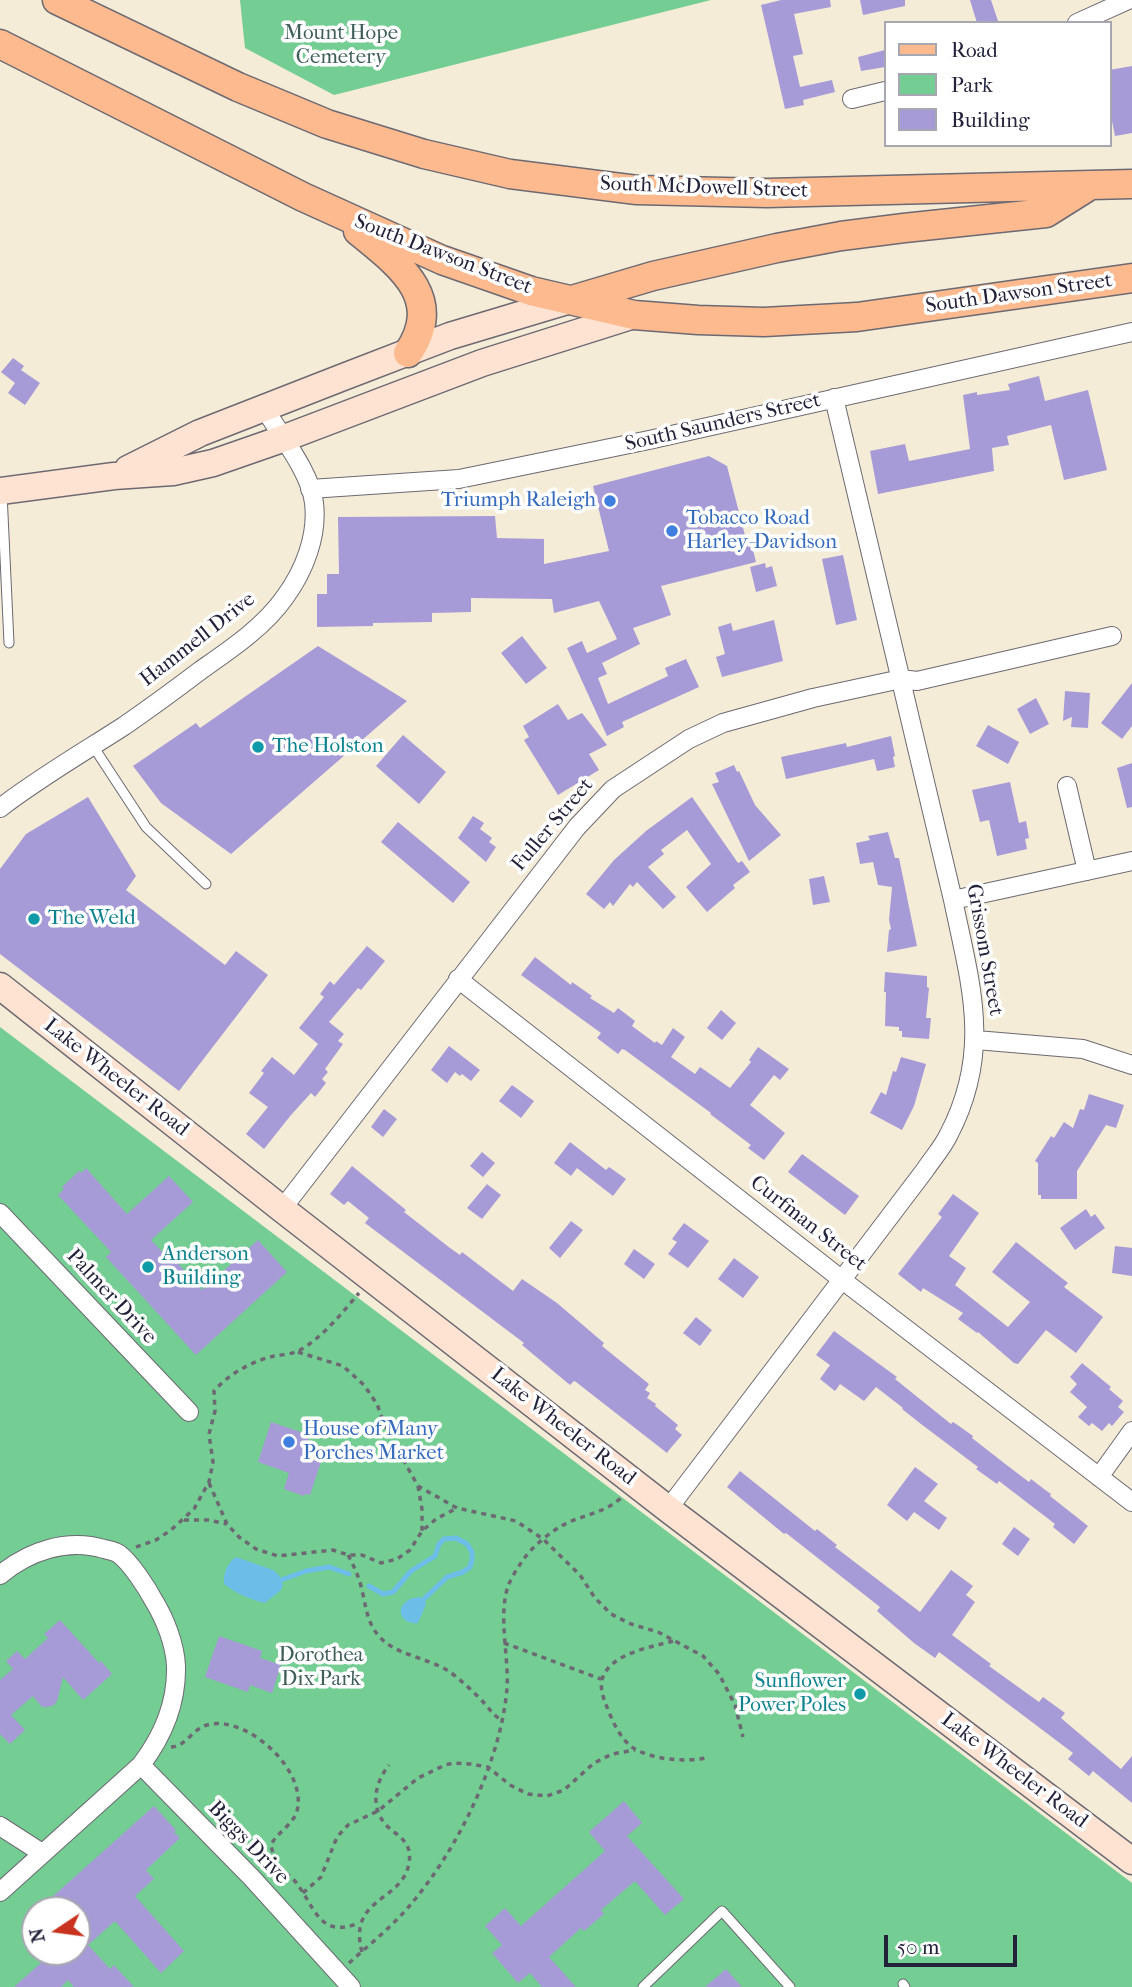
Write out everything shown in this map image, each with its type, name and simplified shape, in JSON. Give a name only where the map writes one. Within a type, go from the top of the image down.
[{"type":"main road","name":"South McDowell Street","points":[[57,0],[238,87],[327,124],[424,155],[510,174],[637,190],[754,192],[1132,184]]},
{"type":"main road","name":"South Dawson Street","points":[[0,44],[335,212],[442,260],[531,291],[634,315],[764,322],[857,317],[1132,278]]},
{"type":"main road","points":[[114,476],[200,433],[463,332],[653,275],[777,248],[891,230],[1046,213],[1091,185]]},
{"type":"main road","points":[[335,212],[403,272],[417,289],[423,307],[423,318],[416,342],[408,353]]},
{"type":"main road","points":[[1,491],[114,476],[173,472],[212,463],[482,363],[634,315]]},
{"type":"main road","name":"Lake Wheeler Road","points":[[0,986],[668,1509],[1132,1860]]},
{"type":"street","points":[[1081,21],[1128,0]]},
{"type":"street","points":[[852,99],[884,91]]},
{"type":"street","name":"South Saunders Street","points":[[310,489],[459,479],[649,440],[1132,332]]},
{"type":"street","name":"Grissom Street","points":[[668,1509],[948,1136],[962,1106],[976,1040],[970,978],[953,900],[834,398]]},
{"type":"street","name":"Hammell Drive","points":[[0,808],[127,724],[226,652],[267,619],[298,579],[310,546],[314,503],[300,466],[265,409]]},
{"type":"street","name":"Fuller Street","points":[[282,1209],[577,827],[613,789],[689,738],[723,723],[813,698],[901,679],[917,681],[1112,636]]},
{"type":"street","points":[[1067,786],[1087,871]]},
{"type":"street","points":[[953,900],[1132,861]]},
{"type":"street","name":"Curfman Street","points":[[458,979],[841,1279],[1132,1502]]},
{"type":"street","points":[[976,1040],[1083,1049],[1132,1065]]},
{"type":"street","name":"Palmer Drive","points":[[0,1213],[189,1412]]},
{"type":"street","points":[[1099,1477],[1132,1431]]},
{"type":"street","points":[[0,1575],[15,1562],[50,1547],[87,1544],[118,1553],[145,1585],[166,1621],[176,1665],[171,1712],[155,1746],[141,1765],[0,1892]]},
{"type":"street","name":"Biggs Drive","points":[[141,1765],[251,1877],[351,1987]]},
{"type":"street","points":[[0,1826],[42,1853]]},
{"type":"lane","points":[[1,491],[9,643]]},
{"type":"lane","points":[[93,746],[146,827],[206,884]]},
{"type":"lane","points":[[643,1987],[722,1911],[790,1987]]},
{"type":"path","points":[[298,1352],[328,1327],[372,1279]]},
{"type":"path","points":[[118,1553],[156,1540],[194,1509],[209,1482],[213,1462],[209,1434],[215,1411],[214,1391],[223,1381],[249,1365],[270,1357],[298,1352],[343,1366],[364,1385],[377,1404],[386,1429],[418,1486],[422,1531]]},
{"type":"path","points":[[209,1482],[226,1524],[256,1549],[278,1556],[333,1550],[348,1555],[362,1555],[381,1563],[397,1559],[410,1550],[422,1531],[436,1519],[457,1508]]},
{"type":"path","points":[[338,1973],[411,1904],[467,1821],[488,1767],[502,1720],[507,1684],[505,1608],[508,1587],[522,1561],[543,1539],[569,1522],[612,1506],[636,1483]]},
{"type":"path","points":[[418,1486],[457,1508],[516,1521],[543,1539],[580,1575],[595,1598],[611,1615],[658,1632],[703,1656],[719,1674],[735,1705],[743,1737]]},
{"type":"path","points":[[183,1520],[208,1520],[226,1524]]},
{"type":"path","points":[[348,1555],[356,1570],[370,1623],[379,1637],[404,1653],[425,1659],[450,1673],[502,1720]]},
{"type":"path","points":[[635,1750],[617,1731],[601,1692],[601,1679],[616,1661],[646,1648],[675,1641]]},
{"type":"path","points":[[505,1643],[601,1679]]},
{"type":"path","points":[[155,1746],[176,1747],[183,1744],[193,1731],[208,1725],[224,1725],[244,1730],[260,1739],[280,1758],[290,1772],[297,1791],[297,1810],[290,1823],[275,1836],[271,1845],[274,1860],[293,1878],[319,1919],[335,1928],[359,1923],[379,1899],[403,1878],[410,1863],[408,1847],[400,1835],[386,1825],[375,1801],[378,1784],[389,1765]]},
{"type":"path","points":[[303,1893],[321,1877],[337,1837],[348,1825],[378,1811],[418,1778],[445,1765],[470,1763],[488,1767],[510,1785],[528,1794],[547,1796],[564,1790],[594,1763],[612,1754],[635,1750],[688,1761],[706,1758]]},
{"type":"path","points":[[359,1923],[358,1937],[362,1952]]},
{"type":"green space","name":"Mount Hope Cemetery","points":[[240,0],[711,0],[334,95],[245,48]]},
{"type":"green space","name":"Dorothea Dix Park","points":[[0,1027],[1132,1883],[1132,1987],[0,1987]]},
{"type":"water","points":[[236,1557],[273,1570],[279,1575],[283,1585],[281,1590],[265,1603],[243,1596],[228,1587],[224,1584],[225,1573],[230,1562]]},
{"type":"water","points":[[419,1597],[424,1599],[426,1604],[418,1623],[408,1622],[402,1616],[401,1609],[408,1600]]},
{"type":"building","points":[[781,0],[830,0],[831,7],[794,14],[803,54],[793,56],[800,87],[832,80],[835,92],[803,100],[804,105],[785,109],[761,5]]},
{"type":"building","points":[[860,0],[905,0],[905,6],[863,15]]},
{"type":"building","points":[[970,0],[991,0],[998,21],[976,21]]},
{"type":"building","points":[[884,50],[884,67],[861,71],[858,57]]},
{"type":"building","points":[[1132,66],[1132,133],[1115,136],[1111,116],[1111,70]]},
{"type":"building","points":[[13,358],[24,366],[21,370],[40,383],[25,405],[8,393],[15,383],[1,372]]},
{"type":"building","points":[[1039,376],[1045,401],[1088,390],[1107,470],[1064,480],[1051,425],[1007,436],[1009,445],[992,448],[994,471],[878,494],[870,451],[905,444],[909,461],[970,449],[963,395],[1010,390],[1008,384]]},
{"type":"building","points":[[709,456],[727,466],[748,547],[752,546],[756,562],[661,586],[671,615],[633,628],[640,644],[602,663],[607,674],[598,678],[608,704],[668,676],[665,668],[686,659],[699,687],[622,722],[624,727],[607,736],[567,648],[582,641],[587,653],[617,639],[599,601],[554,613],[552,599],[471,598],[471,612],[432,613],[432,622],[317,627],[317,594],[327,594],[327,574],[339,574],[338,517],[495,516],[497,538],[544,539],[544,564],[609,551],[593,486]]},
{"type":"building","points":[[843,555],[857,620],[836,625],[822,559]]},
{"type":"building","points":[[765,563],[766,568],[772,566],[777,586],[756,592],[750,567]]},
{"type":"building","points":[[774,620],[783,661],[722,677],[716,657],[725,654],[718,627],[731,623],[733,631]]},
{"type":"building","points":[[522,636],[547,668],[526,684],[501,653]]},
{"type":"building","name":"The Holston","points":[[318,646],[407,701],[231,854],[161,803],[133,766],[196,723],[200,728]]},
{"type":"building","points":[[1132,683],[1132,726],[1122,739],[1101,723]]},
{"type":"building","points":[[1065,691],[1090,693],[1088,728],[1071,727],[1072,717],[1063,721]]},
{"type":"building","points":[[1036,698],[1049,724],[1030,734],[1017,709]]},
{"type":"building","points":[[558,704],[568,720],[582,713],[607,745],[589,754],[599,770],[558,795],[524,740],[529,737],[523,726]]},
{"type":"building","points":[[988,725],[1019,742],[1008,764],[976,746]]},
{"type":"building","points":[[403,735],[446,772],[419,804],[376,766]]},
{"type":"building","points":[[891,736],[895,767],[877,771],[874,759],[786,779],[781,757],[846,743],[847,747]]},
{"type":"building","points":[[1132,763],[1132,807],[1127,808],[1117,768]]},
{"type":"building","points":[[734,765],[755,805],[781,835],[749,861],[712,784],[719,782],[715,773]]},
{"type":"building","points":[[1010,782],[1019,823],[1026,821],[1029,838],[1025,839],[1027,849],[997,856],[989,820],[980,822],[972,790]]},
{"type":"building","name":"The Weld","points":[[88,797],[136,876],[126,890],[225,965],[236,951],[268,975],[179,1091],[0,954],[0,869],[26,834]]},
{"type":"building","points":[[692,797],[738,863],[742,861],[750,872],[733,885],[735,888],[707,912],[686,887],[711,864],[687,830],[661,850],[664,854],[648,867],[676,897],[663,909],[637,882],[633,887],[630,884],[613,906],[610,902],[604,909],[586,894],[614,860],[646,831]]},
{"type":"building","points":[[473,816],[484,823],[480,829],[492,838],[489,842],[496,847],[486,862],[458,838]]},
{"type":"building","points":[[398,822],[470,882],[453,903],[381,842]]},
{"type":"building","points":[[888,832],[895,858],[899,858],[917,946],[887,952],[891,929],[889,920],[892,887],[878,885],[873,862],[860,864],[856,843],[870,840],[868,836]]},
{"type":"building","points":[[824,876],[830,902],[813,905],[809,879]]},
{"type":"building","points":[[367,946],[385,961],[329,1022],[344,1034],[338,1041],[343,1044],[325,1069],[328,1072],[322,1079],[326,1083],[315,1097],[311,1093],[264,1149],[246,1134],[268,1107],[249,1093],[272,1057],[294,1075],[318,1044],[299,1028],[324,997],[320,994],[330,981],[334,985]]},
{"type":"building","points":[[535,957],[614,1013],[618,1008],[635,1021],[632,1026],[655,1043],[656,1041],[662,1045],[673,1028],[685,1037],[671,1057],[695,1074],[700,1067],[730,1088],[751,1062],[749,1060],[758,1047],[789,1069],[780,1080],[774,1075],[750,1105],[785,1133],[764,1160],[748,1148],[751,1145],[711,1113],[625,1050],[622,1049],[618,1054],[597,1038],[601,1033],[521,975]]},
{"type":"building","points":[[885,972],[927,976],[929,988],[926,1018],[931,1018],[929,1039],[902,1037],[899,1027],[885,1026]]},
{"type":"building","points":[[721,1010],[736,1023],[722,1040],[707,1028]]},
{"type":"building","points":[[449,1046],[480,1070],[471,1081],[455,1072],[447,1083],[431,1070]]},
{"type":"building","points":[[901,1057],[926,1064],[914,1106],[902,1130],[870,1113],[881,1092],[886,1095],[893,1071],[896,1072]]},
{"type":"building","points":[[512,1085],[534,1101],[521,1118],[499,1101]]},
{"type":"building","points":[[1089,1094],[1124,1105],[1116,1128],[1106,1125],[1077,1171],[1077,1199],[1041,1199],[1041,1195],[1038,1195],[1038,1163],[1035,1161],[1064,1122],[1073,1128],[1080,1109],[1084,1110]]},
{"type":"building","points":[[384,1109],[397,1119],[383,1137],[371,1127]]},
{"type":"building","points":[[570,1142],[606,1170],[609,1167],[626,1179],[613,1196],[577,1168],[571,1176],[554,1163]]},
{"type":"building","points":[[482,1152],[495,1163],[483,1177],[470,1166]]},
{"type":"building","points":[[802,1154],[859,1196],[845,1215],[788,1172]]},
{"type":"building","points":[[352,1166],[450,1248],[460,1255],[462,1252],[513,1291],[522,1279],[557,1303],[604,1343],[602,1346],[649,1384],[645,1390],[650,1393],[647,1398],[678,1425],[675,1429],[682,1435],[667,1453],[576,1382],[570,1385],[522,1345],[524,1343],[365,1223],[369,1218],[348,1201],[344,1205],[330,1194]]},
{"type":"building","name":"Anderson Building","points":[[86,1168],[127,1214],[169,1176],[193,1202],[151,1240],[171,1261],[174,1259],[202,1290],[258,1240],[287,1272],[196,1355],[106,1257],[111,1252],[58,1195],[64,1189],[62,1187]]},
{"type":"building","points":[[487,1184],[501,1195],[482,1219],[467,1208]]},
{"type":"building","points":[[953,1194],[979,1213],[949,1256],[966,1268],[955,1285],[1008,1327],[1030,1302],[992,1272],[1016,1242],[1068,1283],[1064,1287],[1103,1317],[1076,1353],[1046,1330],[1018,1364],[1014,1363],[978,1332],[958,1319],[963,1313],[923,1288],[921,1292],[898,1274],[942,1217],[938,1214]]},
{"type":"building","points":[[1086,1209],[1091,1217],[1095,1214],[1105,1228],[1075,1250],[1060,1228]]},
{"type":"building","points":[[571,1221],[583,1230],[560,1258],[549,1248]]},
{"type":"building","points":[[684,1223],[709,1241],[688,1268],[668,1254],[677,1242],[672,1239]]},
{"type":"building","points":[[1115,1246],[1132,1248],[1132,1276],[1112,1273]]},
{"type":"building","points":[[634,1249],[655,1264],[644,1279],[624,1264]]},
{"type":"building","points":[[734,1258],[759,1277],[743,1298],[718,1279]]},
{"type":"building","points":[[696,1317],[712,1330],[700,1346],[683,1333]]},
{"type":"building","points":[[834,1331],[897,1377],[895,1379],[951,1424],[953,1422],[959,1426],[1029,1482],[1031,1479],[1051,1494],[1050,1496],[1088,1526],[1074,1544],[1053,1527],[1055,1524],[999,1481],[997,1484],[976,1469],[978,1467],[876,1387],[864,1401],[840,1384],[835,1391],[820,1379],[830,1365],[816,1355]]},
{"type":"building","points":[[1082,1363],[1111,1387],[1109,1389],[1123,1401],[1118,1407],[1124,1412],[1112,1426],[1109,1423],[1102,1431],[1092,1423],[1089,1426],[1078,1417],[1087,1407],[1070,1392],[1077,1384],[1070,1377]]},
{"type":"building","points":[[271,1422],[310,1435],[304,1454],[322,1459],[310,1495],[304,1496],[284,1489],[289,1473],[258,1462]]},
{"type":"building","points":[[915,1467],[938,1484],[924,1501],[947,1518],[939,1530],[914,1512],[907,1521],[887,1505]]},
{"type":"building","points":[[740,1471],[920,1612],[951,1570],[973,1586],[966,1595],[975,1602],[952,1635],[1039,1702],[1043,1697],[1065,1713],[1061,1718],[1121,1769],[1132,1756],[1132,1803],[1093,1771],[1089,1776],[1068,1759],[1073,1753],[939,1652],[935,1658],[914,1643],[877,1611],[880,1607],[727,1487]]},
{"type":"building","points":[[1014,1527],[1030,1539],[1018,1556],[1002,1544]]},
{"type":"building","points":[[60,1620],[112,1674],[83,1700],[63,1677],[54,1705],[42,1707],[33,1696],[11,1715],[25,1730],[10,1744],[0,1734],[0,1680],[13,1669],[6,1661],[17,1651],[25,1659],[48,1638],[44,1634]]},
{"type":"building","points":[[219,1636],[262,1651],[260,1658],[281,1665],[272,1693],[250,1685],[248,1692],[205,1677]]},
{"type":"building","points":[[624,1801],[642,1823],[627,1836],[684,1899],[665,1915],[635,1881],[601,1910],[604,1914],[584,1931],[581,1928],[549,1957],[576,1987],[542,1987],[530,1973],[518,1983],[492,1953],[502,1945],[485,1926],[505,1908],[521,1926],[605,1851],[589,1832]]},
{"type":"building","points":[[154,1806],[180,1838],[146,1870],[154,1879],[135,1896],[184,1951],[161,1973],[115,1921],[91,1942],[91,1896],[53,1896]]},
{"type":"building","points":[[91,1948],[110,1969],[114,1965],[134,1987],[74,1987],[68,1980],[61,1987],[14,1987],[37,1966],[91,1966]]},
{"type":"building","points":[[726,1969],[742,1987],[705,1987]]},
{"type":"waterway","points":[[369,1586],[383,1594],[393,1592],[411,1571],[435,1556],[444,1539],[456,1538],[467,1544],[472,1552],[470,1567],[447,1577],[424,1599]]},
{"type":"waterway","points":[[281,1580],[306,1571],[329,1567],[349,1574]]},
{"type":"place","name":"Triumph Raleigh","points":[[610,501]]},
{"type":"place","name":"Tobacco Road Harley-Davidson","points":[[672,531]]},
{"type":"place","name":"The Holston","points":[[258,747]]},
{"type":"place","name":"The Weld","points":[[34,919]]},
{"type":"place","name":"Anderson Building","points":[[148,1267]]},
{"type":"place","name":"House of Many Porches Market","points":[[289,1442]]},
{"type":"place","name":"Sunflower Power Poles","points":[[860,1694]]}]
